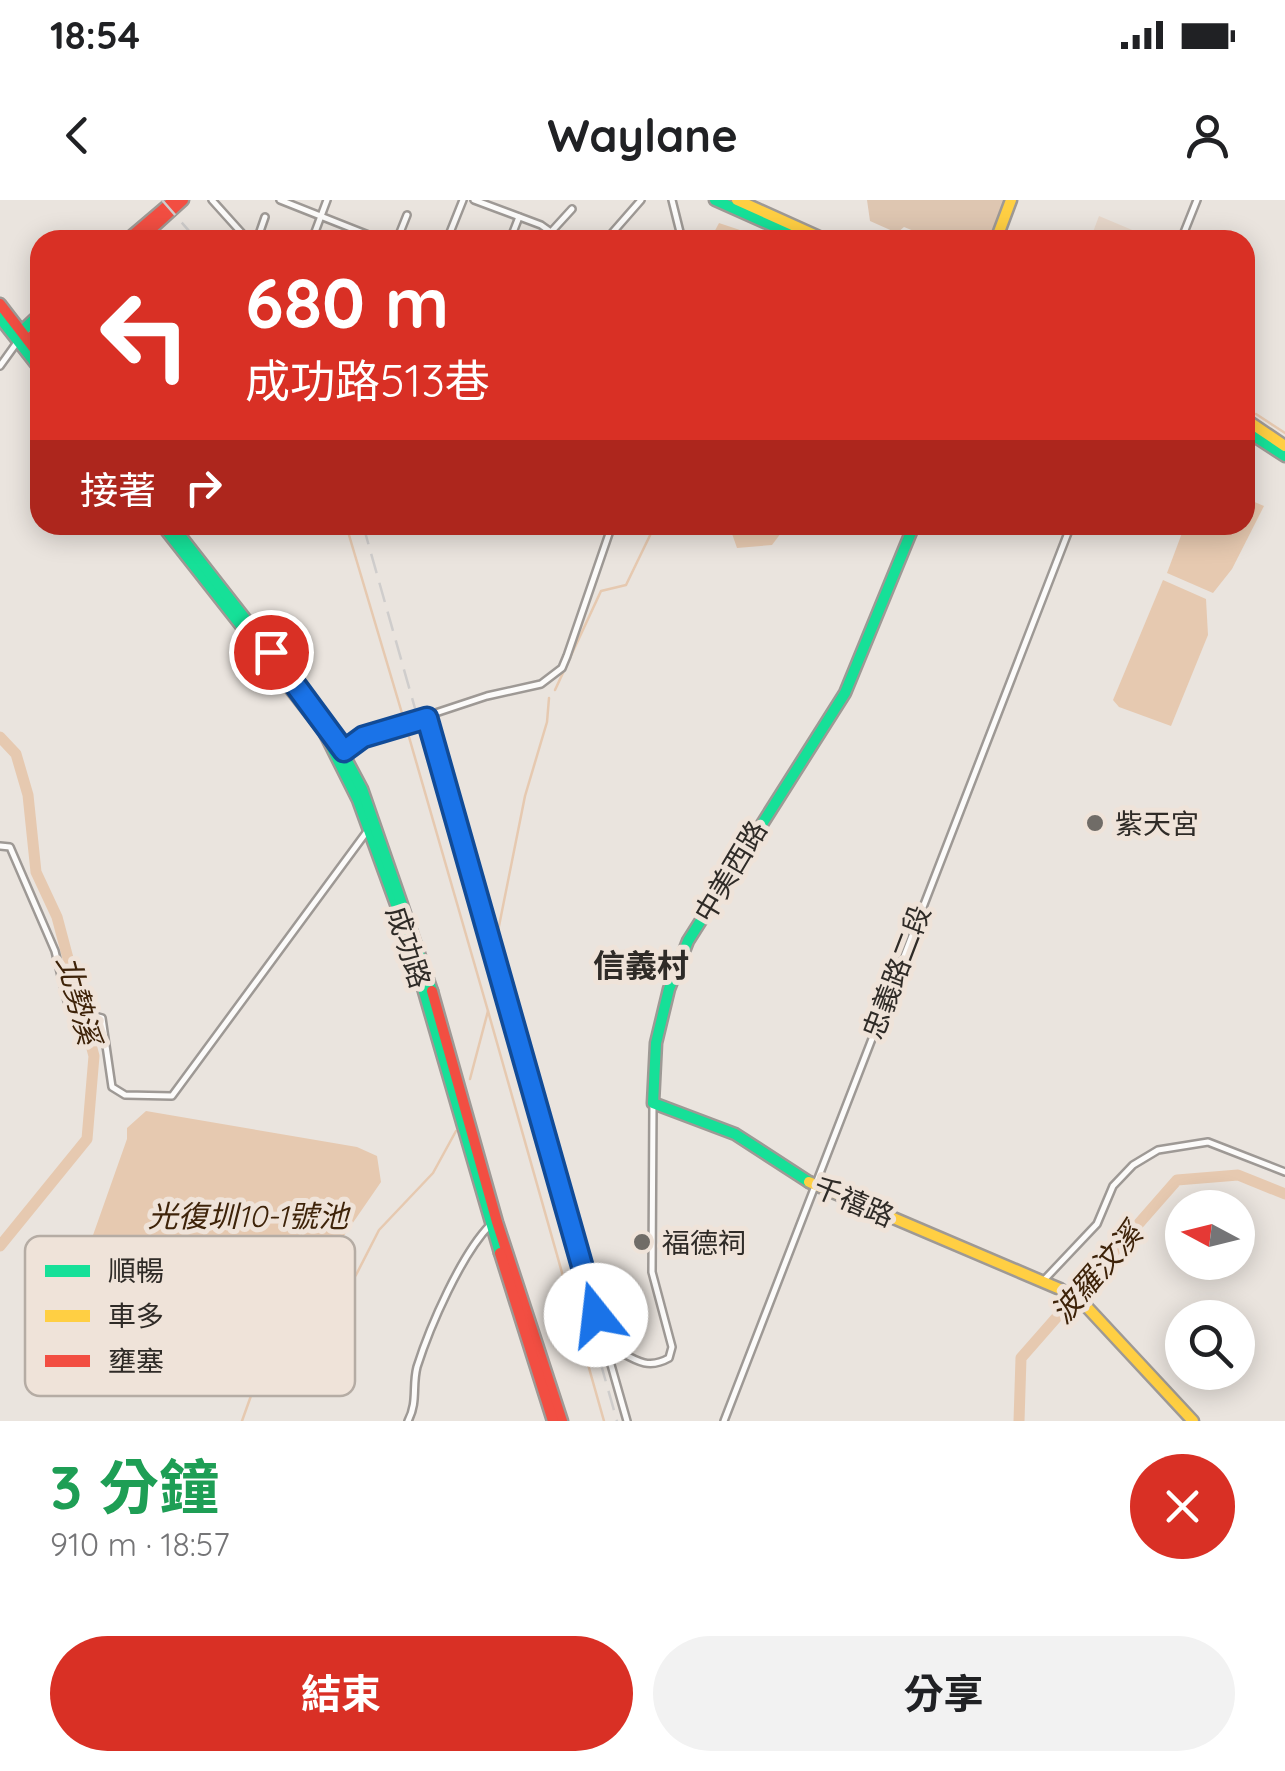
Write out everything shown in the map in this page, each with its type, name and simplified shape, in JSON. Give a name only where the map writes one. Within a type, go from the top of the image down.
[{"type":"street","points":[[139,230],[174,200]]},
{"type":"street","points":[[150,230],[182,200]]},
{"type":"street","points":[[212,200],[239,230]]},
{"type":"street","points":[[280,200],[355,230]]},
{"type":"street","points":[[316,230],[327,200]]},
{"type":"street","points":[[451,230],[462,200]]},
{"type":"street","points":[[474,200],[548,230]]},
{"type":"street","points":[[615,230],[642,200]]},
{"type":"street","points":[[672,200],[680,230]]},
{"type":"street","points":[[715,200],[782,230]]},
{"type":"street","points":[[737,200],[804,230]]},
{"type":"street","points":[[1000,230],[1011,200]]},
{"type":"street","points":[[1185,230],[1197,200]]},
{"type":"street","points":[[554,230],[572,208]]},
{"type":"street","points":[[401,230],[408,215]]},
{"type":"street","points":[[260,230],[265,217]]},
{"type":"street","points":[[514,230],[520,217]]},
{"type":"street","points":[[0,304],[30,352]]},
{"type":"street","points":[[0,318],[30,346]]},
{"type":"street","points":[[0,366],[30,327]]},
{"type":"street","points":[[22,338],[30,334]]},
{"type":"street","points":[[1255,426],[1285,446]]},
{"type":"street","points":[[1255,436],[1285,456]]},
{"type":"street","name":"成功路","points":[[170,535],[341,752]]},
{"type":"street","name":"成功路","points":[[179,535],[341,752],[372,828],[409,940],[553,1421]]},
{"type":"street","points":[[341,752],[363,737],[487,696],[526,690],[562,668],[609,535]]},
{"type":"street","name":"中美西路","points":[[607,1352],[617,1350],[638,1363],[654,1363],[668,1358],[672,1347],[652,1272],[654,1042],[706,902],[835,712],[910,535]]},
{"type":"street","name":"忠義路二段","points":[[724,1421],[1068,535]]},
{"type":"street","points":[[427,718],[627,1421]]},
{"type":"street","points":[[0,846],[10,847],[55,951],[69,1009],[102,1018],[112,1087],[125,1095],[172,1096],[372,828]]},
{"type":"street","name":"千禧路","points":[[654,1103],[735,1134],[813,1184],[1060,1289],[1086,1306],[1194,1421]]},
{"type":"street","points":[[1044,1280],[1097,1224],[1113,1186],[1133,1165],[1158,1150],[1208,1142],[1285,1172]]},
{"type":"street","points":[[408,1421],[417,1402],[415,1373],[420,1360],[480,1235],[494,1222]]},
{"type":"street","name":"成功路","points":[[494,1222],[562,1421]]},
{"type":"shaded area","points":[[867,200],[1007,200],[996,230],[890,230],[870,221]]},
{"type":"shaded area","points":[[1099,216],[1132,230],[1094,230]]},
{"type":"water","points":[[719,223],[740,230],[715,230]]},
{"type":"water","points":[[1255,502],[1264,506],[1255,524]]},
{"type":"water","points":[[732,535],[780,535],[772,545],[737,548]]},
{"type":"water","points":[[1181,535],[1249,535],[1232,569],[1213,593],[1167,573]]},
{"type":"water","points":[[1163,580],[1206,599],[1208,635],[1171,726],[1119,707],[1113,700]]},
{"type":"water","name":"光復圳10-1號池","points":[[146,1111],[357,1147],[377,1156],[381,1182],[344,1236],[93,1236],[127,1139],[127,1128]]},
{"type":"waterway","points":[[1256,414],[1285,433]]},
{"type":"waterway","points":[[349,535],[404,720]]},
{"type":"waterway","points":[[555,690],[601,591],[626,585],[650,535]]},
{"type":"waterway","points":[[496,941],[525,796],[547,722],[549,698]]},
{"type":"waterway","points":[[407,730],[488,1011],[470,1079]]},
{"type":"waterway","name":"北勢溪","points":[[0,737],[16,754],[28,795],[36,872],[57,917],[94,1056],[87,1139],[0,1246]]},
{"type":"waterway","points":[[488,1011],[604,1421]]},
{"type":"waterway","points":[[355,1276],[379,1230],[433,1173],[456,1131]]},
{"type":"waterway","name":"波羅汶溪","points":[[1019,1421],[1021,1358],[1177,1180],[1238,1175],[1285,1194]]},
{"type":"waterway","points":[[242,1421],[251,1396]]},
{"type":"railway","points":[[162,200],[188,230]]},
{"type":"railway","points":[[366,535],[617,1421]]},
{"type":"traffic: fast","points":[[715,200],[782,230]]},
{"type":"traffic: fast","points":[[0,318],[30,356]]},
{"type":"traffic: fast","points":[[21,332],[30,323]]},
{"type":"traffic: fast","points":[[1255,436],[1285,456]]},
{"type":"traffic: fast","points":[[170,535],[323,730],[358,800],[409,940],[500,1253]]},
{"type":"traffic: fast","points":[[180,535],[328,725],[362,789],[432,991]]},
{"type":"traffic: fast","points":[[809,1182],[735,1134],[653,1103],[656,1043],[669,989],[688,941],[845,693],[910,535]]},
{"type":"traffic: slow","points":[[737,200],[804,230]]},
{"type":"traffic: slow","points":[[1000,230],[1011,200]]},
{"type":"traffic: slow","points":[[1255,426],[1285,446]]},
{"type":"traffic: slow","points":[[809,1182],[1060,1289],[1086,1306],[1193,1421]]},
{"type":"traffic: jam","points":[[139,230],[174,200]]},
{"type":"traffic: jam","points":[[150,230],[183,200]]},
{"type":"traffic: jam","points":[[0,304],[30,343]]},
{"type":"traffic: jam","points":[[432,991],[497,1222],[562,1421]]},
{"type":"traffic: jam","points":[[500,1253],[553,1421]]},
{"type":"place","name":"紫天宮","points":[[1095,823]]},
{"type":"place","name":"福德祠","points":[[642,1242]]},
{"type":"district","name":"信義村","points":[[641,965]]},
{"type":"route","points":[[271,652],[344,751],[363,737],[427,718],[596,1315]]}]
